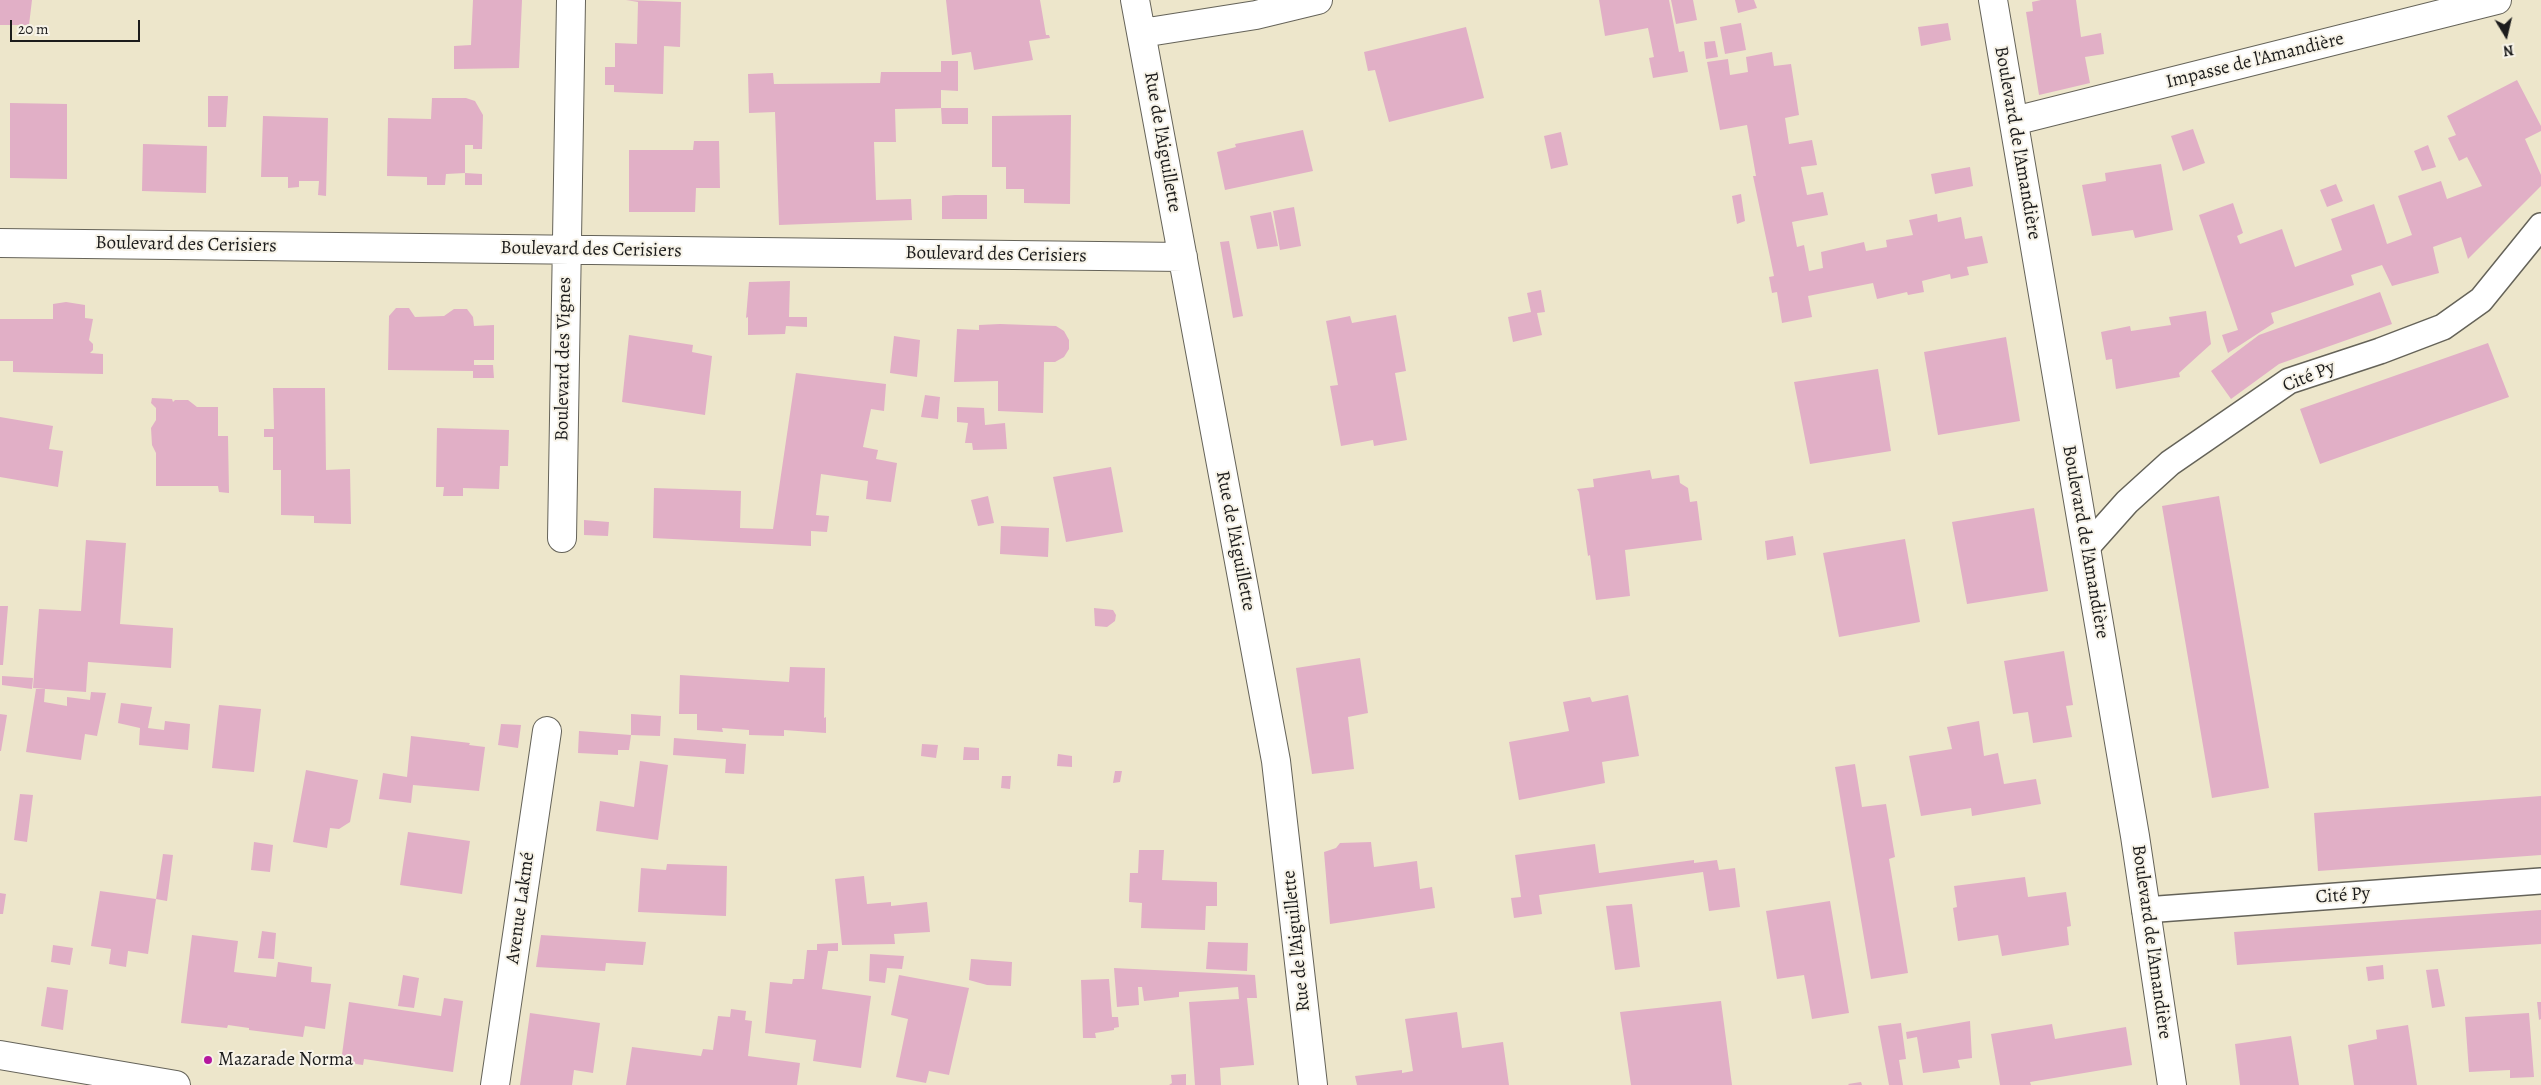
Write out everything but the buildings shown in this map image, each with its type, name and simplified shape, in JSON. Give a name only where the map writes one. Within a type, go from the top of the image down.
[{"type":"street","name":"Boulevard des Vignes","points":[[562,538],[565,250],[571,0]]},
{"type":"street","name":"Rue de l'Aiguillette","points":[[1134,0],[1142,33],[1276,761],[1313,1085]]},
{"type":"street","points":[[1142,33],[1256,15],[1318,0]]},
{"type":"street","name":"Boulevard de l'Amandière","points":[[1993,0],[2146,910],[2172,1085]]},
{"type":"street","name":"Impasse de l'Amandière","points":[[2014,121],[2496,0]]},
{"type":"street","name":"Boulevard des Cerisiers","points":[[0,243],[1183,257]]},
{"type":"street","name":"Avenue Lakmé","points":[[495,1085],[547,731]]},
{"type":"street","points":[[0,1055],[130,1082],[176,1085]]},
{"type":"lane","name":"Cité Py","points":[[2086,548],[2127,502],[2170,463],[2288,381],[2380,351],[2443,327],[2481,300],[2541,226]]},
{"type":"lane","name":"Cité Py","points":[[2146,910],[2541,881]]},
{"type":"place","name":"Mazarade Norma","points":[[208,1060]]}]
